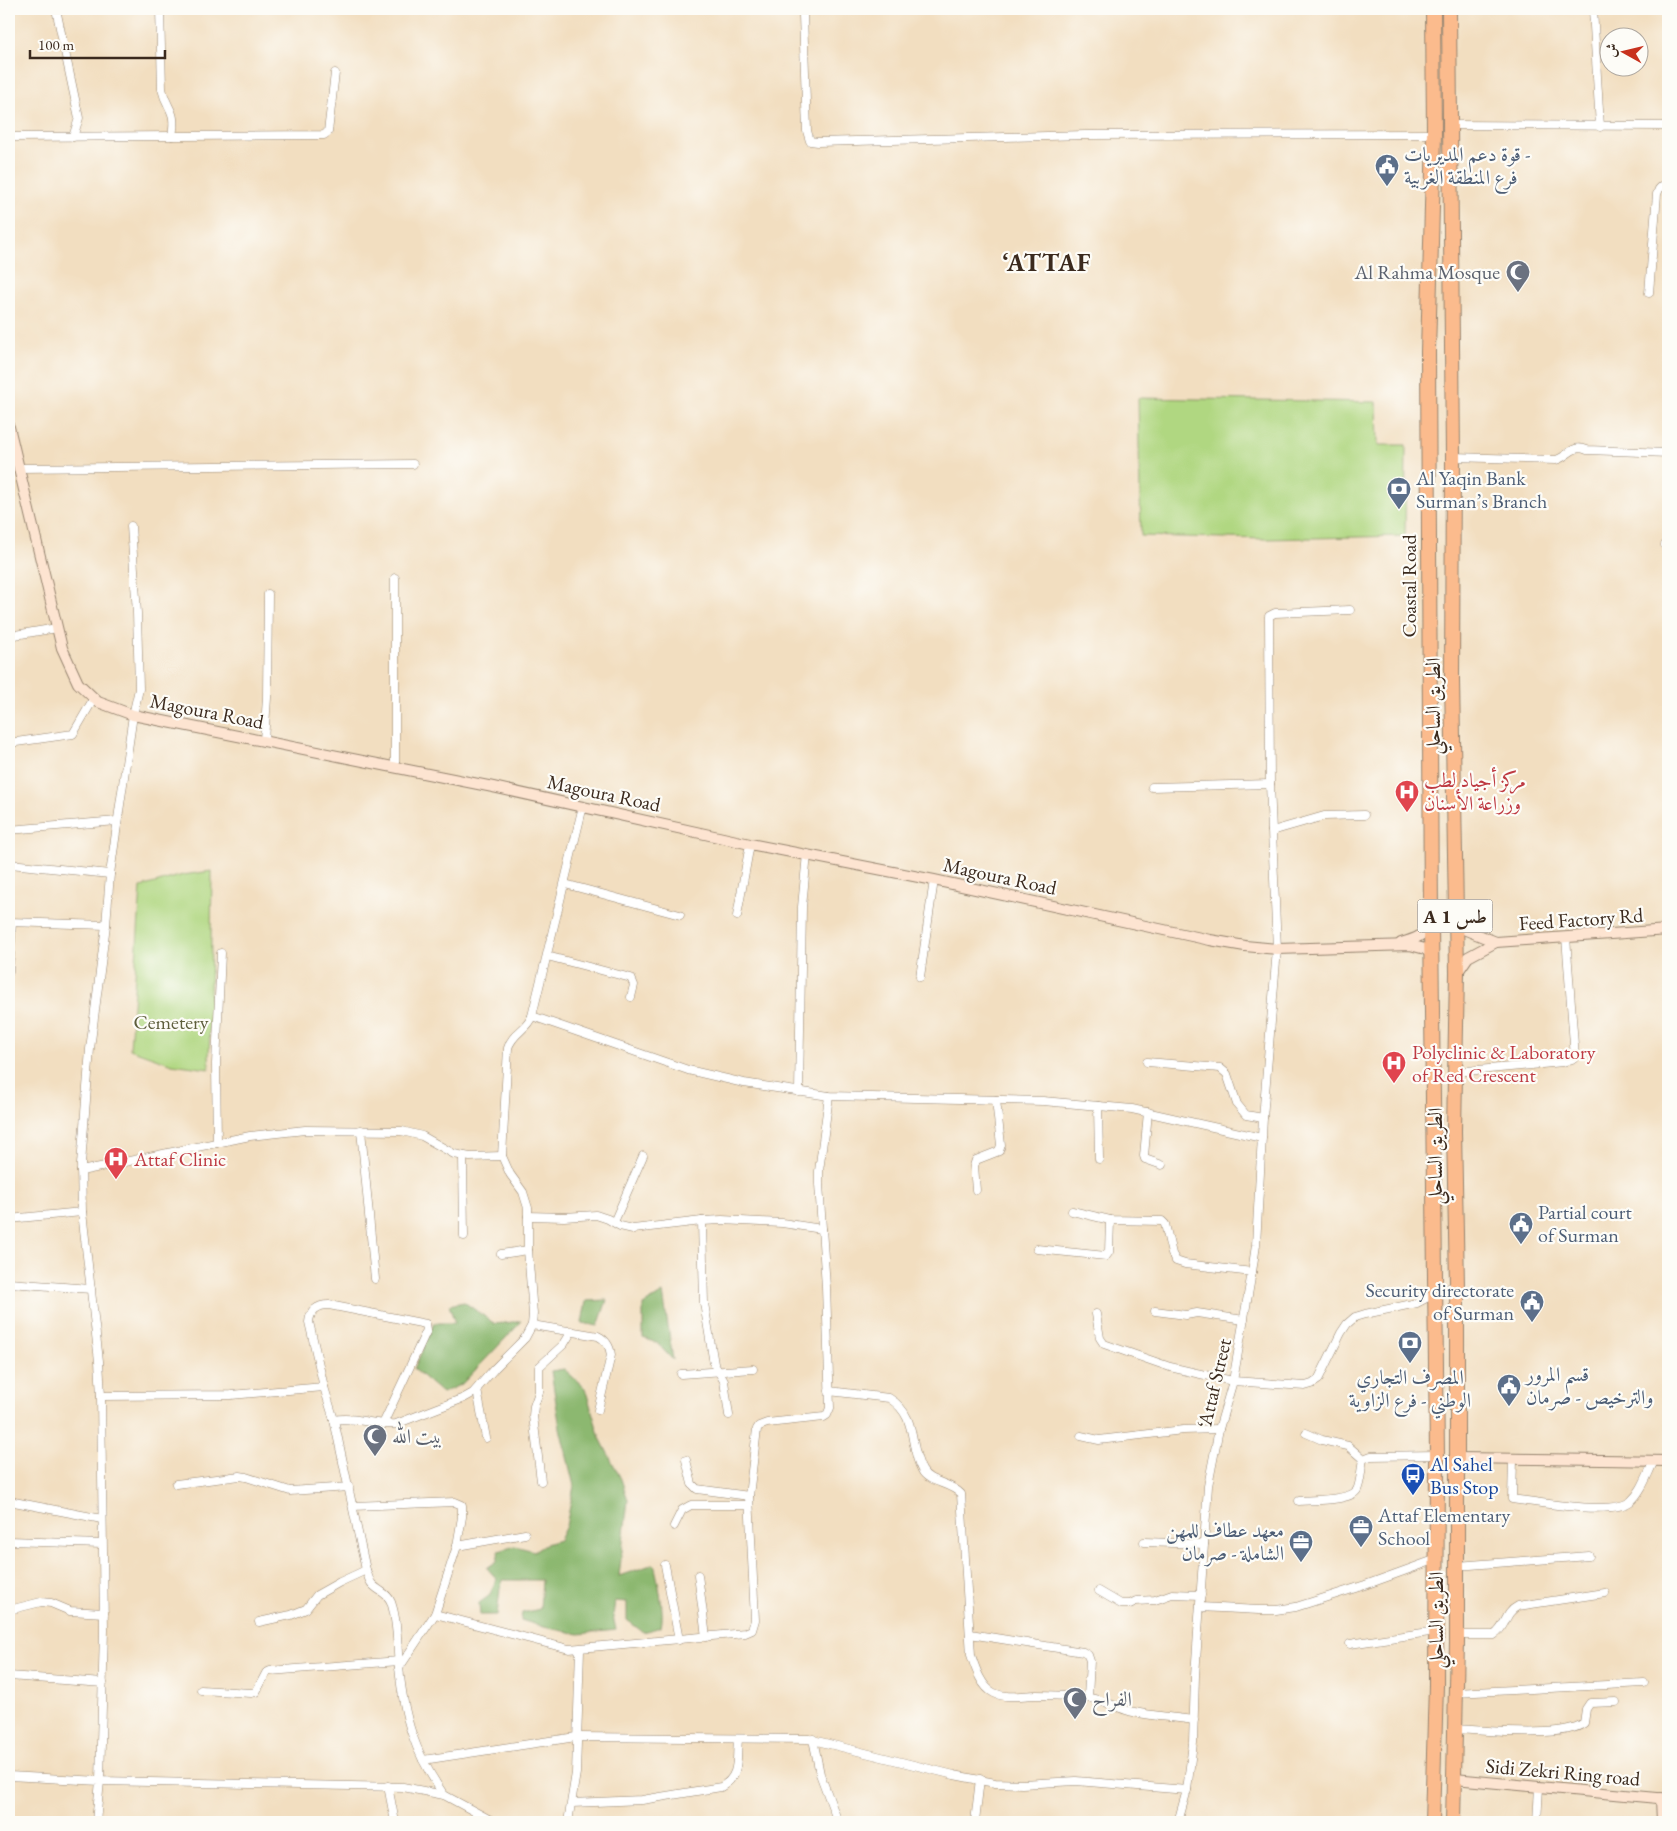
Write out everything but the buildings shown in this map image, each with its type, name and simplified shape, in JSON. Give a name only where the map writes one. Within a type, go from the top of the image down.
[{"type":"highway","name":"Coastal Road","points":[[1432,1822],[1437,1559],[1428,352],[1434,134],[1433,9]]},
{"type":"highway","name":"الطريق الساحلي","points":[[1449,9],[1453,457],[1452,679],[1454,909],[1457,973],[1454,1131],[1457,1285],[1457,1635],[1453,1822]]},
{"type":"highway","points":[[1428,352],[1452,349]]},
{"type":"street","points":[[56,9],[79,118],[73,137]]},
{"type":"street","points":[[160,9],[162,89],[164,97],[173,112],[175,121],[172,136]]},
{"type":"street","points":[[801,9],[803,15],[810,141],[1085,135],[1434,134]]},
{"type":"street","points":[[1594,9],[1600,127]]},
{"type":"street","points":[[9,137],[324,135],[328,132],[335,73]]},
{"type":"street","points":[[1450,125],[1668,126]]},
{"type":"street","points":[[1649,293],[1657,194],[1662,186],[1668,186]]},
{"type":"street","name":"Magoura Road","points":[[9,427],[62,648],[78,683],[98,702],[133,715],[264,740],[582,806],[750,844],[934,880],[1210,940],[1277,949],[1393,945],[1418,946],[1426,949],[1431,954]]},
{"type":"street","points":[[1453,457],[1556,460],[1579,447],[1587,450],[1668,453]]},
{"type":"street","points":[[19,468],[413,464]]},
{"type":"street","points":[[96,1822],[100,1781],[104,1614],[101,1396],[82,1212],[81,1171],[91,1043],[106,925],[110,874],[133,715],[139,689],[137,613],[131,526]]},
{"type":"street","points":[[395,578],[395,767]]},
{"type":"street","points":[[264,740],[267,698],[268,594]]},
{"type":"street","name":"‘Attaf Street","points":[[1178,1822],[1187,1790],[1193,1743],[1208,1486],[1220,1429],[1233,1381],[1252,1272],[1277,949],[1270,784],[1270,616],[1275,613],[1350,610]]},
{"type":"street","points":[[9,636],[57,628]]},
{"type":"street","points":[[9,744],[73,734],[94,698]]},
{"type":"street","points":[[1152,787],[1270,784]]},
{"type":"street","points":[[334,1420],[346,1418],[383,1424],[400,1423],[464,1398],[477,1390],[495,1368],[525,1338],[532,1325],[528,1208],[523,1192],[510,1174],[502,1156],[509,1043],[515,1035],[529,1024],[532,1016],[565,884],[582,806]]},
{"type":"street","points":[[1272,831],[1324,816],[1364,815]]},
{"type":"street","points":[[9,830],[117,821]]},
{"type":"street","points":[[737,916],[750,844]]},
{"type":"street","points":[[799,1092],[802,906],[807,854]]},
{"type":"street","points":[[10,864],[110,874]]},
{"type":"street","points":[[920,977],[934,880]]},
{"type":"street","points":[[565,884],[680,915]]},
{"type":"street","name":"Feed Factory Rd","points":[[1454,909],[1460,924],[1466,930],[1496,942]]},
{"type":"street","points":[[9,971],[10,922],[106,925]]},
{"type":"street","name":"Magoura Road","points":[[1393,945],[1420,936],[1428,929],[1431,922]]},
{"type":"street","name":"Feed Factory Rd","points":[[1457,973],[1468,957],[1496,942],[1668,930]]},
{"type":"street","points":[[1456,1072],[1563,1062],[1575,1058],[1566,937]]},
{"type":"street","points":[[218,1143],[216,1064],[221,952]]},
{"type":"street","points":[[547,956],[631,978],[634,985],[631,997]]},
{"type":"street","points":[[532,1016],[688,1070],[744,1083],[829,1096],[1043,1101],[1098,1106],[1148,1112],[1262,1138]]},
{"type":"street","points":[[1146,1062],[1220,1068],[1227,1074],[1237,1104],[1246,1115],[1263,1118]]},
{"type":"street","points":[[435,1614],[569,1649],[679,1640],[745,1633],[752,1630],[755,1623],[749,1496],[756,1433],[759,1426],[767,1423],[824,1417],[829,1412],[826,1287],[819,1171],[829,1096]]},
{"type":"street","points":[[976,1190],[974,1166],[976,1160],[999,1151],[1001,1146],[996,1100]]},
{"type":"street","points":[[1098,1106],[1099,1159]]},
{"type":"street","points":[[1148,1112],[1144,1156],[1145,1159],[1162,1165]]},
{"type":"street","points":[[81,1171],[278,1132],[315,1129],[391,1130],[422,1136],[454,1154],[464,1156],[502,1156]]},
{"type":"street","points":[[361,1130],[375,1278]]},
{"type":"street","points":[[464,1156],[464,1236]]},
{"type":"street","points":[[614,1222],[644,1156]]},
{"type":"street","points":[[9,1219],[82,1212]]},
{"type":"street","points":[[1072,1212],[1110,1220],[1162,1221],[1165,1224],[1172,1254],[1176,1261],[1185,1264],[1252,1272]]},
{"type":"street","points":[[528,1216],[564,1217],[596,1215],[620,1226],[634,1229],[702,1221],[762,1222],[822,1229]]},
{"type":"street","points":[[1037,1249],[1106,1256],[1109,1252],[1110,1220]]},
{"type":"street","points":[[702,1221],[704,1303],[714,1364],[724,1381],[730,1415]]},
{"type":"street","points":[[501,1254],[528,1250]]},
{"type":"street","points":[[9,1283],[91,1288]]},
{"type":"street","points":[[1096,1314],[1100,1338],[1104,1344],[1170,1367],[1233,1381],[1305,1386],[1312,1384],[1323,1372],[1347,1324],[1356,1317],[1417,1303],[1457,1285]]},
{"type":"street","points":[[383,1424],[427,1330],[427,1326],[425,1323],[329,1305],[319,1306],[315,1309],[309,1322],[324,1387],[334,1420],[366,1570],[372,1585],[387,1595],[391,1601],[407,1723],[414,1744],[430,1776],[444,1796]]},
{"type":"street","points":[[1155,1311],[1186,1315],[1197,1313],[1244,1320]]},
{"type":"street","points":[[532,1325],[602,1338],[606,1341],[610,1350],[610,1360],[598,1410]]},
{"type":"street","points":[[541,1481],[533,1416],[539,1388],[538,1370],[564,1344],[572,1332]]},
{"type":"street","points":[[681,1374],[753,1369]]},
{"type":"street","points":[[101,1396],[231,1395],[324,1387]]},
{"type":"street","points":[[477,1390],[486,1438]]},
{"type":"street","points":[[829,1391],[889,1398],[895,1402],[901,1407],[908,1418],[922,1472],[930,1478],[956,1488],[961,1494],[963,1501],[971,1654],[974,1665],[984,1684],[995,1694],[1088,1698],[1105,1701],[1131,1711],[1194,1720]]},
{"type":"street","points":[[1081,1436],[1099,1440],[1183,1430],[1220,1429]]},
{"type":"street","points":[[1306,1433],[1322,1440],[1348,1446],[1363,1459]]},
{"type":"street","points":[[1363,1459],[1371,1456],[1437,1455]]},
{"type":"street","points":[[1457,1458],[1668,1461]]},
{"type":"street","points":[[1299,1501],[1335,1499],[1353,1494],[1358,1488],[1363,1459]]},
{"type":"street","points":[[1512,1459],[1512,1499],[1600,1509],[1619,1507],[1629,1502],[1641,1489],[1654,1461]]},
{"type":"street","points":[[686,1460],[692,1484],[697,1489],[749,1496]]},
{"type":"street","points":[[176,1484],[246,1477],[290,1491],[349,1487]]},
{"type":"street","points":[[9,1501],[102,1519]]},
{"type":"street","points":[[353,1506],[460,1503],[462,1505],[463,1512],[457,1546],[435,1614],[399,1664]]},
{"type":"street","points":[[674,1526],[682,1510],[690,1505],[749,1505]]},
{"type":"street","points":[[457,1546],[525,1534]]},
{"type":"street","points":[[9,1541],[102,1544]]},
{"type":"street","points":[[1144,1542],[1204,1544]]},
{"type":"street","points":[[1457,1566],[1589,1556]]},
{"type":"street","points":[[1200,1607],[1259,1610],[1296,1607],[1437,1559]]},
{"type":"street","points":[[665,1566],[679,1640]]},
{"type":"street","points":[[259,1622],[291,1615],[306,1608],[316,1595],[366,1570]]},
{"type":"street","points":[[698,1575],[706,1637]]},
{"type":"street","points":[[1099,1591],[1121,1604],[1155,1600],[1172,1594],[1201,1595]]},
{"type":"street","points":[[1457,1635],[1494,1635],[1501,1628],[1508,1612],[1518,1606],[1605,1593]]},
{"type":"street","points":[[9,1610],[41,1602],[50,1603],[70,1611],[104,1614]]},
{"type":"street","points":[[1350,1644],[1436,1631]]},
{"type":"street","points":[[970,1634],[1083,1652],[1088,1655],[1090,1661],[1088,1698]]},
{"type":"street","points":[[568,1822],[576,1773],[580,1649]]},
{"type":"street","points":[[201,1690],[251,1693],[256,1692],[266,1673],[270,1672],[399,1664]]},
{"type":"street","points":[[9,1676],[102,1683]]},
{"type":"street","points":[[1456,1693],[1644,1683]]},
{"type":"street","points":[[1455,1729],[1525,1733],[1571,1729],[1584,1724],[1586,1709],[1590,1703],[1616,1702]]},
{"type":"street","points":[[423,1760],[576,1737],[813,1740],[954,1775],[1009,1784],[1076,1781],[1187,1790]]},
{"type":"street","points":[[572,1804],[642,1800],[721,1787],[730,1782],[735,1773],[738,1739]]},
{"type":"street","points":[[813,1740],[820,1774],[838,1822]]},
{"type":"street","points":[[9,1776],[100,1781],[403,1787],[444,1796],[494,1822]]},
{"type":"street","points":[[975,1822],[980,1780]]},
{"type":"street","name":"Sidi Zekri Ring road","points":[[1455,1780],[1665,1798]]},
{"type":"street","points":[[388,1786],[394,1822]]},
{"type":"street","points":[[1537,1822],[1539,1787]]},
{"type":"street","points":[[1662,1822],[1665,1798]]},
{"type":"green space","points":[[1138,398],[1377,402],[1378,445],[1406,445],[1405,536],[1266,539],[1141,536]]},
{"type":"green space","name":"Cemetery","points":[[212,871],[209,1069],[172,1064],[130,1049],[141,887],[183,875]]},
{"type":"green space","points":[[663,1293],[673,1360],[657,1343],[643,1338],[643,1305]]},
{"type":"green space","points":[[607,1300],[598,1326],[582,1323],[586,1301]]},
{"type":"green space","points":[[464,1302],[495,1324],[522,1321],[462,1384],[442,1393],[414,1369],[434,1323],[455,1323],[449,1305]]},
{"type":"green space","points":[[564,1369],[585,1388],[600,1438],[621,1479],[628,1500],[619,1576],[654,1564],[662,1605],[661,1627],[643,1632],[627,1620],[627,1602],[615,1601],[613,1616],[616,1630],[579,1634],[521,1620],[522,1613],[540,1609],[542,1580],[503,1580],[497,1615],[480,1615],[479,1603],[489,1596],[497,1579],[487,1568],[497,1561],[499,1551],[515,1546],[534,1551],[543,1545],[559,1540],[566,1526],[574,1486],[560,1428],[551,1371]]},
{"type":"place","name":"قوة دعم المديريات - فرع المنطقة الغربية","points":[[1387,187]]},
{"type":"place","name":"Al Rahma Mosque","points":[[1518,293]]},
{"type":"place","name":"Al Yaqin Bank Surman’s Branch","points":[[1399,510]]},
{"type":"place","name":"مركز أجياد لطب وزراعة الأسنان","points":[[1407,813]]},
{"type":"place","name":"Polyclinic & Laboratory of Red Crescent","points":[[1394,1084]]},
{"type":"place","name":"Attaf Clinic","points":[[116,1180]]},
{"type":"place","name":"Partial court of Surman","points":[[1521,1245]]},
{"type":"place","name":"Security directorate of Surman","points":[[1532,1323]]},
{"type":"place","name":"المصرف التجاري الوطني - فرع الزاوية","points":[[1410,1364]]},
{"type":"place","name":"قسم المرور والترخيص - صرمان","points":[[1509,1407]]},
{"type":"place","name":"بيت الله","points":[[375,1457]]},
{"type":"place","name":"Al Sahel Bus Stop","points":[[1413,1496]]},
{"type":"place","name":"Attaf Elementary School","points":[[1361,1548]]},
{"type":"place","name":"معهد عطاف للمهن الشاملة - صرمان","points":[[1301,1563]]},
{"type":"place","name":"الفراح","points":[[1075,1720]]},
{"type":"district","name":"‘ATTAF","points":[[1047,262]]}]
